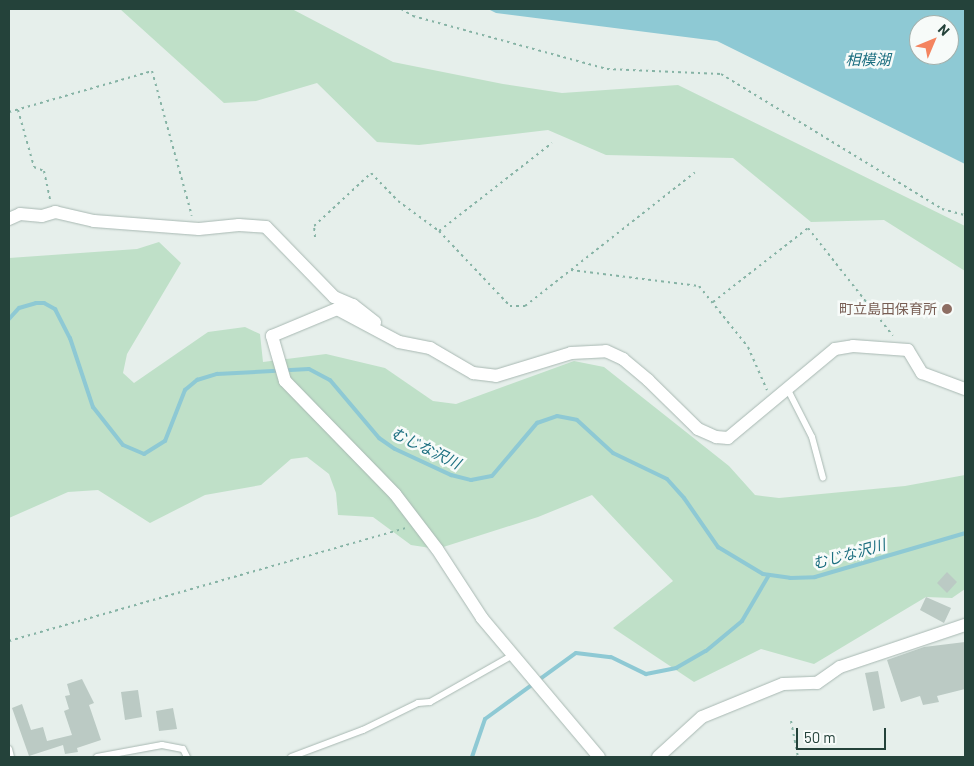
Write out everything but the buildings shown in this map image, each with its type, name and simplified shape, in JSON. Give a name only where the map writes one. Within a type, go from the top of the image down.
[{"type":"street","points":[[9,219],[20,214],[42,216],[52,213],[94,221],[196,229],[240,225],[266,226],[334,297],[353,305],[377,324],[384,334]]},
{"type":"street","points":[[599,757],[482,618],[419,524],[285,381],[272,336],[337,309],[399,342],[430,348],[474,373],[496,376],[571,353],[606,351],[623,359],[648,380],[698,429],[716,437],[728,438],[835,349],[853,346],[908,350],[922,373],[965,389]]},
{"type":"street","points":[[658,757],[702,717],[783,684],[817,683],[840,667],[965,625]]},
{"type":"lane","points":[[787,388],[807,424],[823,478]]},
{"type":"lane","points":[[291,757],[363,730],[418,703],[430,702],[513,655]]},
{"type":"lane","points":[[97,757],[162,745],[183,749],[187,757]]},
{"type":"lane","points":[[9,749],[11,757]]},
{"type":"path","points":[[402,9],[412,16],[608,69],[721,74],[942,209],[965,215]]},
{"type":"path","points":[[9,112],[152,71],[196,229]]},
{"type":"path","points":[[18,110],[34,167],[44,171],[52,213]]},
{"type":"path","points":[[439,231],[552,143]]},
{"type":"path","points":[[315,237],[314,226],[371,172],[398,201],[439,231],[510,306],[525,306],[695,172]]},
{"type":"path","points":[[713,302],[808,228],[904,350]]},
{"type":"path","points":[[571,270],[699,286],[748,347],[772,401]]},
{"type":"path","points":[[9,641],[419,524]]},
{"type":"path","points":[[791,721],[798,757]]},
{"type":"green space","points":[[120,9],[292,9],[393,62],[503,84],[562,93],[678,85],[965,226],[965,271],[884,220],[811,222],[733,158],[606,155],[548,130],[419,145],[377,142],[317,83],[256,101],[224,103]]},
{"type":"green space","points":[[159,242],[181,263],[127,354],[123,373],[134,383],[208,332],[245,327],[260,334],[263,362],[326,354],[385,368],[433,401],[456,404],[574,361],[604,367],[729,466],[755,495],[779,498],[905,486],[965,475],[965,589],[952,598],[926,597],[814,664],[761,649],[694,682],[613,628],[673,581],[592,495],[538,517],[437,549],[411,545],[373,517],[338,515],[336,493],[329,474],[307,457],[291,459],[261,485],[205,495],[150,523],[98,490],[68,492],[9,518],[9,258],[137,249]]},
{"type":"water","name":"相模湖","points":[[488,9],[965,9],[965,164],[717,41],[496,13]]},
{"type":"waterway","name":"むじな沢川","points":[[9,319],[19,308],[36,303],[44,303],[55,309],[70,338],[93,407],[123,445],[144,454],[165,441],[185,390],[197,380],[217,374],[309,369],[330,380],[379,438],[395,449],[451,475],[471,480],[492,476],[537,423],[557,416],[577,420],[613,453],[667,479],[684,498],[718,547],[763,574],[790,578],[815,577],[965,533]]},
{"type":"waterway","points":[[472,757],[485,719],[576,653],[611,657],[646,674],[676,668],[706,651],[742,621],[769,575]]},
{"type":"place","name":"町立島田保育所","points":[[947,309]]}]
